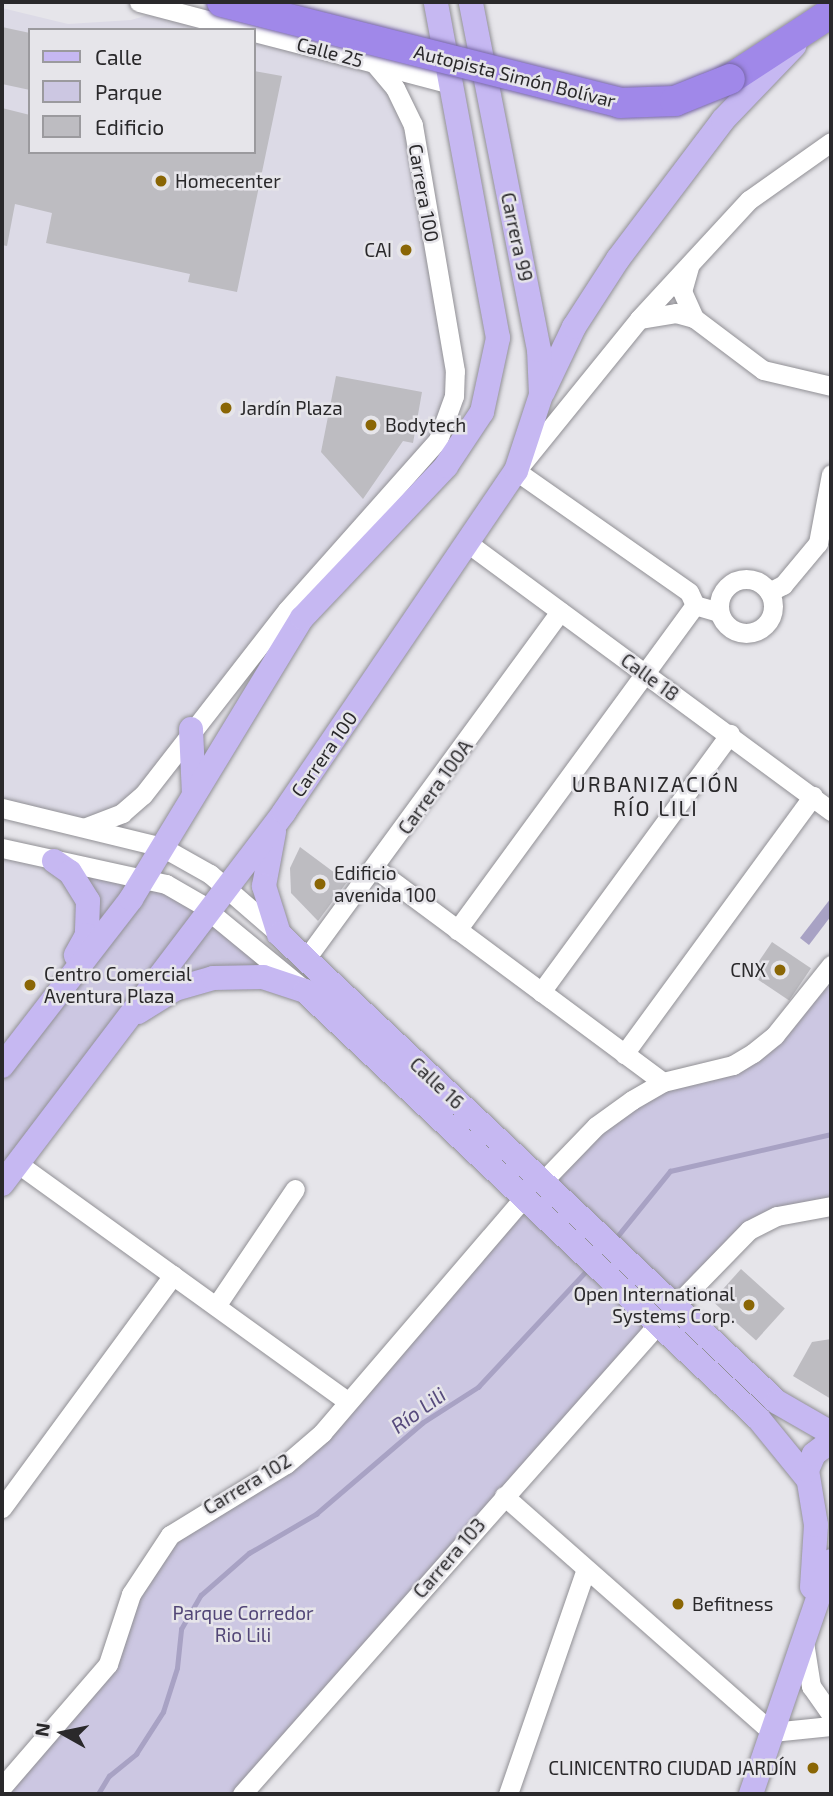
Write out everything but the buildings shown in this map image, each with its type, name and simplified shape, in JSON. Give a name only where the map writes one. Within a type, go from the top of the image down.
[{"type":"highway","name":"Autopista Simón Bolívar","points":[[222,2],[620,103],[675,101],[730,79],[822,20]]},
{"type":"main road","name":"Carrera 99","points":[[436,2],[498,338],[491,384]]},
{"type":"main road","name":"Carrera 99","points":[[471,2],[537,334],[541,395],[516,471]]},
{"type":"main road","points":[[541,395],[595,291],[647,219],[723,120],[822,20]]},
{"type":"main road","name":"Carrera 100","points":[[2,1066],[144,877],[302,618],[362,538],[467,441],[491,384]]},
{"type":"main road","name":"Carrera 100","points":[[2,1184],[284,813],[516,471]]},
{"type":"main road","points":[[191,729],[194,794]]},
{"type":"main road","points":[[279,934],[267,902],[264,869],[284,813]]},
{"type":"main road","points":[[35,1021],[80,949],[90,920],[79,883],[54,861]]},
{"type":"main road","name":"Calle 16","points":[[279,934],[576,1230],[635,1303],[758,1418],[831,1509]]},
{"type":"main road","points":[[121,1024],[175,989],[214,978],[264,977],[305,991]]},
{"type":"main road","name":"Calle 16","points":[[305,991],[533,1189]]},
{"type":"main road","name":"Calle 16","points":[[576,1230],[654,1286],[778,1402],[831,1433]]},
{"type":"main road","points":[[804,1640],[816,1554],[808,1483],[814,1454],[831,1441]]},
{"type":"main road","points":[[751,1794],[831,1561]]},
{"type":"street","points":[[139,2],[238,28]]},
{"type":"street","name":"Calle 25","points":[[256,33],[374,63],[396,88]]},
{"type":"street","points":[[374,63],[451,84]]},
{"type":"street","name":"Carrera 100","points":[[86,827],[122,813],[143,795],[191,729],[362,538],[438,439],[455,383],[413,125],[396,88]]},
{"type":"street","name":"Carrera 100","points":[[516,471],[639,319],[750,200],[831,142]]},
{"type":"street","points":[[690,263],[682,292],[694,318]]},
{"type":"street","points":[[639,319],[676,313],[694,318],[763,370],[831,386]]},
{"type":"street","points":[[516,471],[689,592],[695,605],[719,612],[737,632],[756,632],[773,610],[769,592],[751,579],[736,581],[724,590],[719,612]]},
{"type":"street","points":[[769,592],[791,577],[818,542],[831,474]]},
{"type":"street","name":"Calle 18","points":[[469,544],[831,811]]},
{"type":"street","points":[[457,930],[695,605]]},
{"type":"street","name":"Carrera 100A","points":[[305,960],[376,869],[560,611]]},
{"type":"street","points":[[541,992],[730,734]]},
{"type":"street","points":[[624,1054],[813,796]]},
{"type":"street","name":"Calle 16","points":[[2,808],[162,847],[226,887],[279,934]]},
{"type":"street","name":"Calle 16","points":[[2,848],[54,861],[144,877],[208,910],[305,991]]},
{"type":"street","points":[[376,869],[663,1083]]},
{"type":"street","name":"Carrera 102","points":[[2,1787],[108,1664],[131,1594],[170,1535],[285,1464],[322,1433],[533,1189],[596,1126],[663,1083],[733,1065],[753,1054],[775,1035],[831,965]]},
{"type":"street","points":[[17,1163],[347,1401]]},
{"type":"street","points":[[216,1306],[295,1189]]},
{"type":"street","points":[[675,1306],[749,1230],[777,1216],[831,1206]]},
{"type":"street","points":[[2,1508],[173,1275]]},
{"type":"street","name":"Carrera 103","points":[[242,1794],[658,1324]]},
{"type":"street","points":[[504,1496],[772,1732],[831,1726]]},
{"type":"street","points":[[508,1794],[586,1569]]},
{"type":"street","points":[[804,1640],[811,1686],[831,1715]]},
{"type":"shaded area","name":"Jardín Plaza","points":[[2,8],[68,24],[131,20],[169,9],[239,28],[28,28],[28,154],[256,154],[256,33],[374,63],[395,88],[455,371],[448,420],[191,729],[106,821],[2,808]]},
{"type":"shaded area","name":"Centro Comercial Aventura Plaza","points":[[2,848],[70,872],[87,935],[2,1066]]},
{"type":"shaded area","points":[[831,898],[831,916],[809,945],[800,938]]},
{"type":"green space","points":[[54,861],[200,904],[273,979],[158,998],[2,1184],[2,1066],[35,1021],[90,920]]},
{"type":"green space","points":[[831,965],[831,1206],[777,1216],[675,1306],[542,1182],[632,1100],[732,1065]]},
{"type":"green space","name":"Parque Corredor Rio Lili","points":[[524,1197],[658,1324],[242,1794],[2,1794],[88,1693],[151,1558],[286,1464]]},
{"type":"waterway","name":"Río Lili","points":[[616,1238],[670,1171],[831,1134]]},
{"type":"waterway","name":"Río Lili","points":[[98,1794],[109,1776],[136,1754],[163,1712],[177,1668],[181,1629],[201,1595],[249,1553],[316,1514],[422,1423],[478,1387],[589,1268]]},
{"type":"place","name":"Homecenter","points":[[161,181]]},
{"type":"place","name":"CAI","points":[[406,250]]},
{"type":"place","name":"Jardín Plaza","points":[[226,408]]},
{"type":"place","name":"Bodytech","points":[[371,425]]},
{"type":"place","name":"Edificio avenida 100","points":[[320,884]]},
{"type":"place","name":"CNX","points":[[780,970]]},
{"type":"place","name":"Centro Comercial Aventura Plaza","points":[[30,985]]},
{"type":"place","name":"Open International Systems Corp.","points":[[749,1305]]},
{"type":"place","name":"Befitness","points":[[678,1604]]},
{"type":"place","name":"CLINICENTRO CIUDAD JARDÍN","points":[[813,1768]]},
{"type":"district","name":"URBANIZACIÓN RÍO LILI","points":[[656,796]]}]
